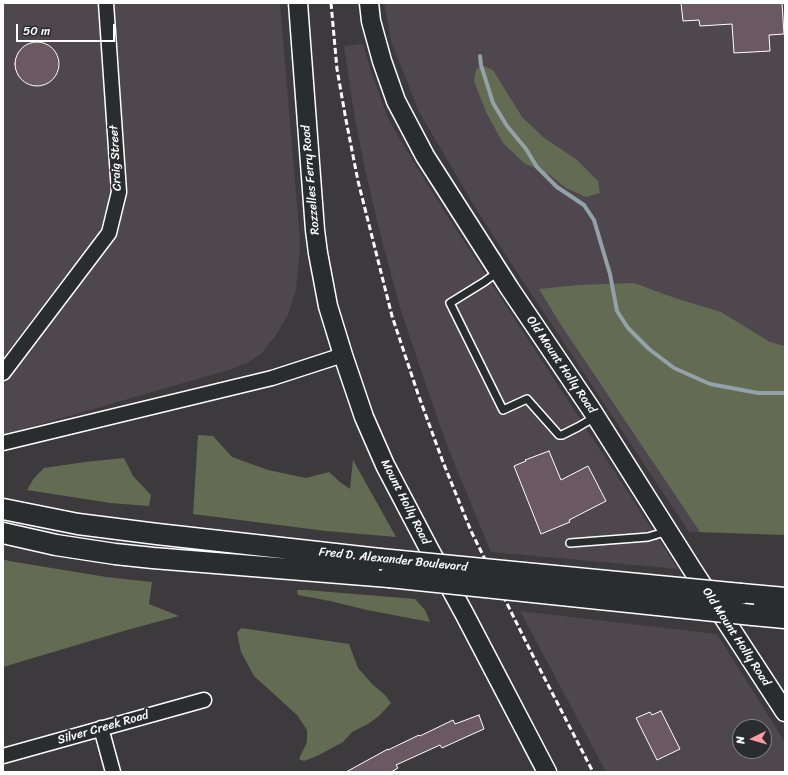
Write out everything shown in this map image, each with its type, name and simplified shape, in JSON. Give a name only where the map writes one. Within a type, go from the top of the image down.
[{"type":"main road","name":"Fred D. Alexander Boulevard","points":[[3,509],[78,524],[157,534],[380,559],[785,598]]},
{"type":"main road","name":"Fred D. Alexander Boulevard","points":[[3,533],[56,545],[115,554],[389,577],[785,618]]},
{"type":"street","name":"Craig Street","points":[[3,373],[109,233],[119,192],[106,3]]},
{"type":"street","name":"Rozzelles Ferry Road","points":[[298,3],[315,230],[328,306],[342,355]]},
{"type":"street","name":"Old Mount Holly Road","points":[[369,3],[382,61],[396,101],[425,156],[595,416],[785,712]]},
{"type":"street","points":[[3,443],[272,378],[342,355]]},
{"type":"street","name":"Mount Holly Road","points":[[342,355],[364,418],[385,465],[465,615],[542,771]]},
{"type":"street","name":"Silver Creek Road","points":[[3,756],[204,700]]},
{"type":"street","points":[[101,728],[113,772]]},
{"type":"lane","points":[[499,271],[450,303],[503,410],[527,399],[559,435],[578,427],[595,416]]},
{"type":"lane","points":[[570,543],[648,537],[668,531]]},
{"type":"shaded area","points":[[3,3],[280,3],[300,240],[299,260],[296,289],[288,315],[276,335],[261,354],[247,363],[232,369],[3,435]]},
{"type":"shaded area","points":[[384,3],[785,3],[785,535],[689,532],[478,212],[419,112],[391,41]]},
{"type":"shaded area","points":[[363,44],[387,116],[405,148],[448,217],[678,569],[491,552],[448,448],[401,311],[380,233],[365,170],[354,113],[344,46]]},
{"type":"shaded area","points":[[520,611],[717,634],[771,719],[732,719],[732,759],[772,759],[772,721],[785,742],[785,772],[606,772]]},
{"type":"green space","points":[[481,65],[493,70],[522,117],[543,137],[577,160],[598,181],[600,193],[586,197],[566,188],[550,175],[524,163],[503,143],[486,112],[474,81],[476,70]]},
{"type":"green space","points":[[634,283],[675,298],[721,312],[770,342],[785,346],[785,535],[700,532],[561,325],[539,289],[579,285]]},
{"type":"green space","points":[[198,435],[213,436],[232,457],[268,470],[306,478],[329,472],[350,489],[353,460],[396,537],[326,531],[193,514]]},
{"type":"green space","points":[[124,458],[133,476],[151,495],[149,506],[110,503],[27,490],[34,478],[44,468]]},
{"type":"green space","points":[[3,559],[106,577],[152,582],[149,604],[179,616],[3,667]]},
{"type":"green space","points":[[297,590],[415,599],[425,610],[430,622],[298,595]]},
{"type":"green space","points":[[241,628],[349,644],[358,668],[391,703],[379,716],[368,724],[352,732],[343,742],[317,756],[304,761],[299,759],[307,742],[307,730],[297,715],[254,676],[241,652],[237,633]]},
{"type":"building","points":[[681,3],[782,3],[784,34],[769,35],[770,51],[734,53],[732,24],[700,26],[699,20],[683,21]]},
{"type":"building","points":[[33,42],[41,42],[53,48],[59,60],[59,68],[53,80],[41,86],[33,86],[21,80],[15,68],[15,60],[21,48]]},
{"type":"building","points":[[549,451],[561,480],[588,466],[606,501],[569,520],[570,522],[541,534],[514,466]]},
{"type":"building","points":[[661,711],[680,749],[657,760],[636,718],[650,712],[652,715]]},
{"type":"building","points":[[479,715],[484,729],[442,748],[440,745],[396,765],[398,768],[391,772],[346,772],[388,749],[453,720],[455,724]]},
{"type":"waterway","points":[[480,56],[481,65],[493,103],[507,126],[526,149],[537,167],[557,187],[584,205],[594,220],[610,274],[617,311],[628,328],[649,349],[674,368],[710,384],[758,393],[785,393]]},
{"type":"railway","points":[[331,3],[337,69],[358,181],[392,316],[418,394],[443,462],[471,531],[593,772]]}]
